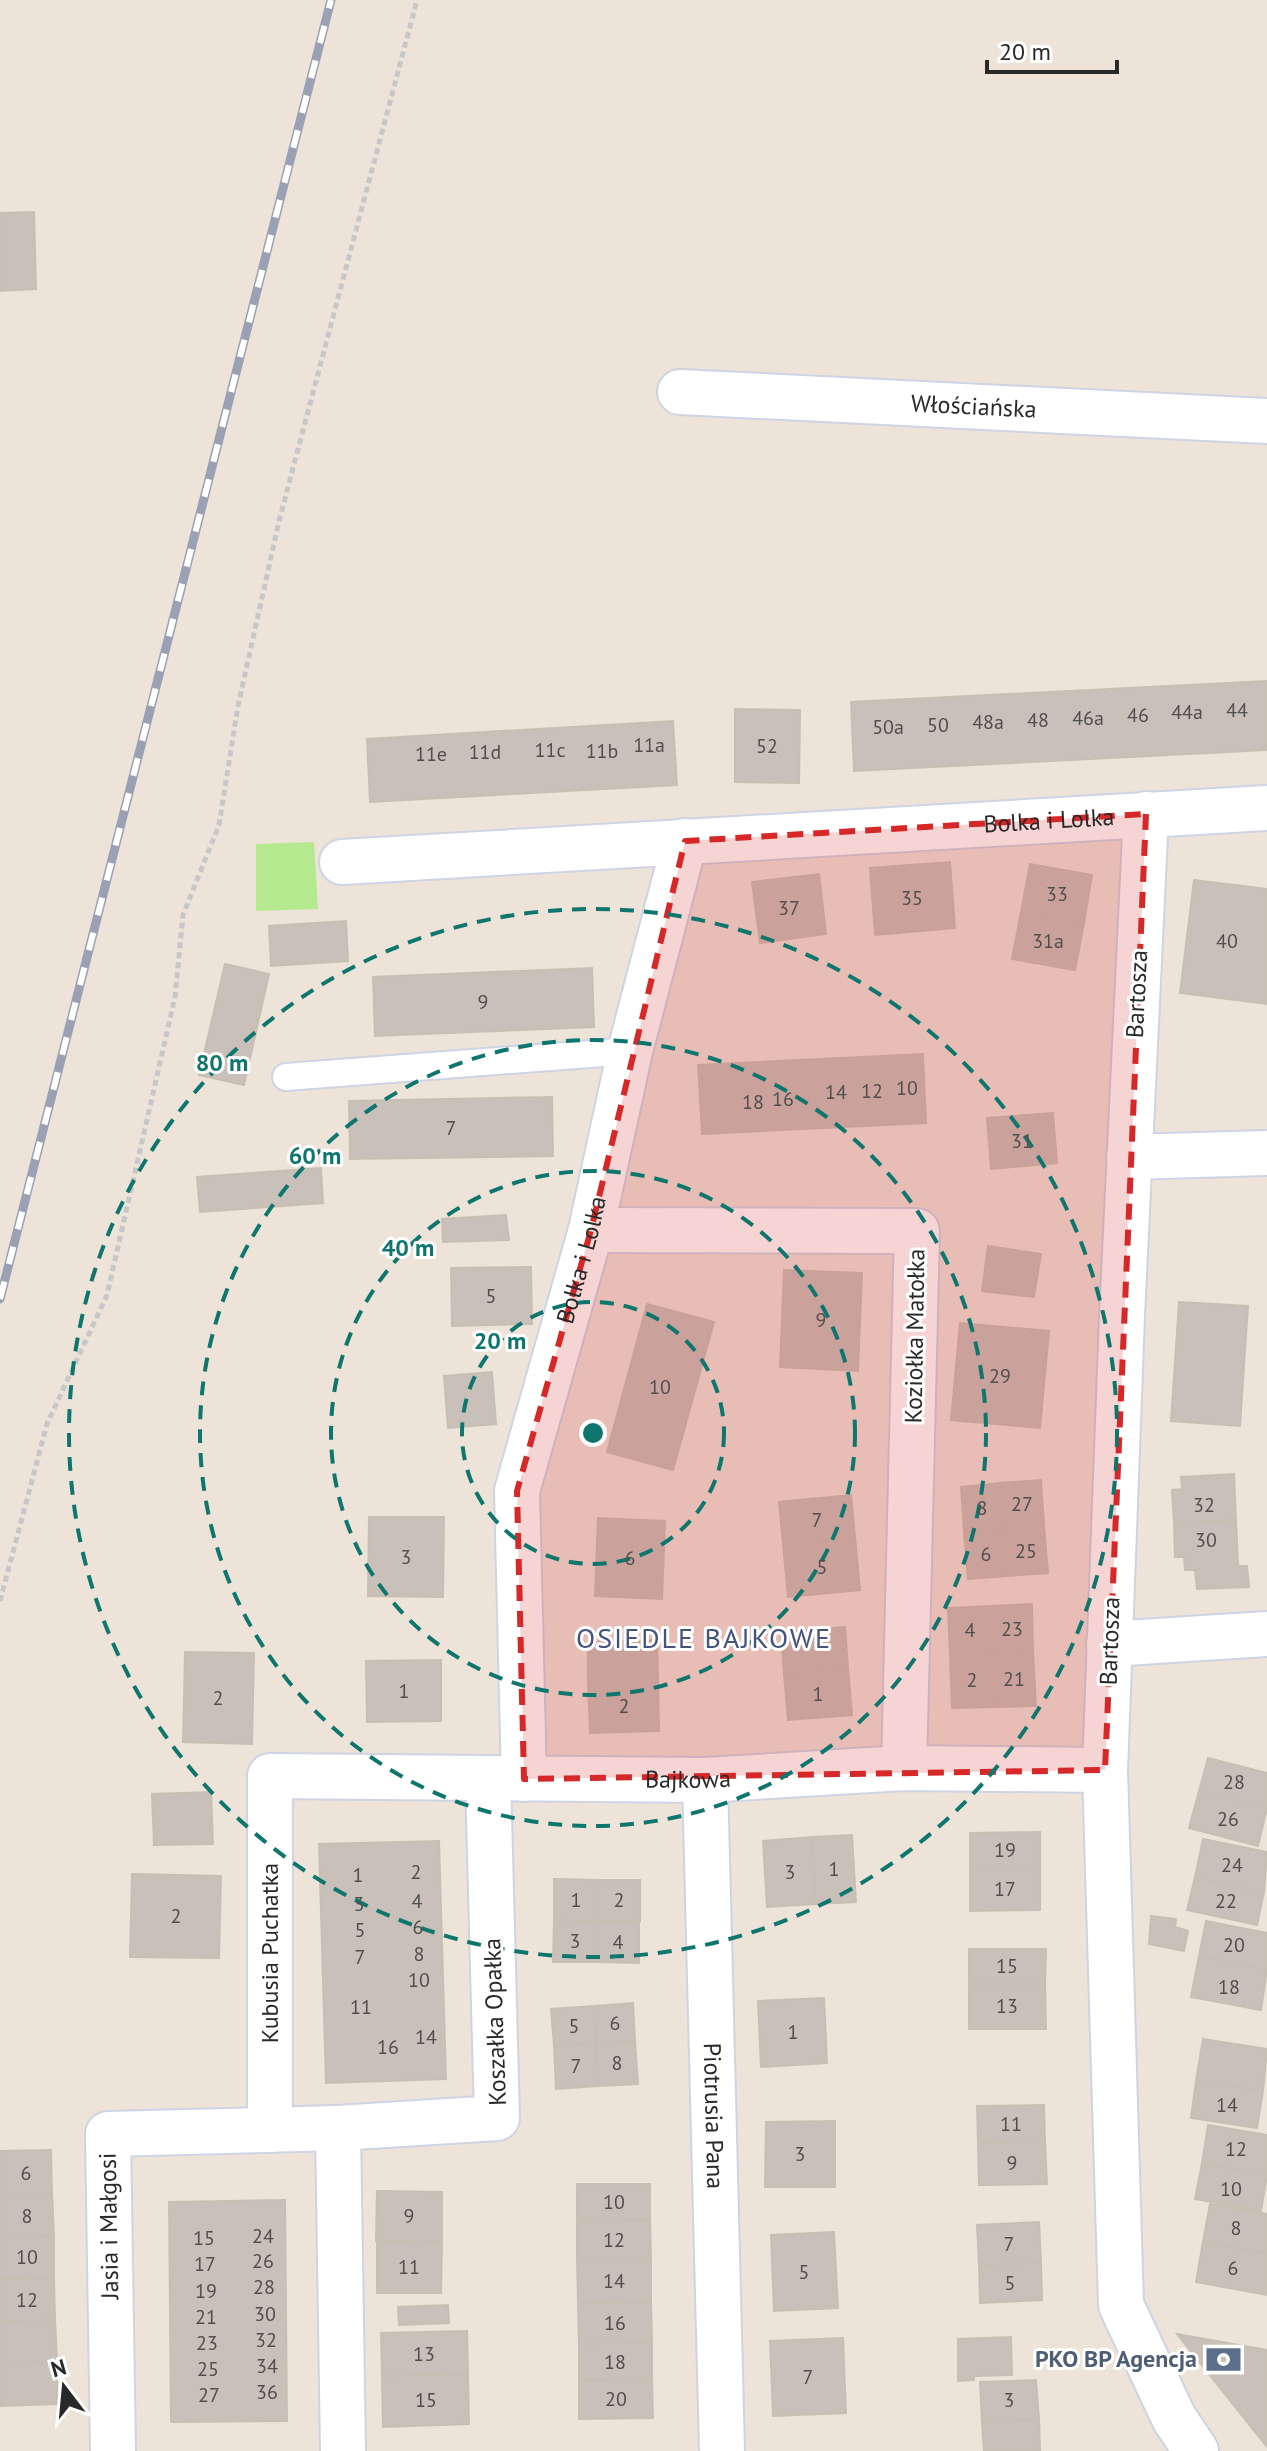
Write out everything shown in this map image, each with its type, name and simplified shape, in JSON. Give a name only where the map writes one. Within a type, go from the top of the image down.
[{"type":"street","name":"Włościańska","points":[[680,392],[1267,421]]},
{"type":"street","name":"Bolka i Lolka","points":[[342,862],[1267,808]]},
{"type":"street","name":"Bartosza","points":[[1146,814],[1105,1770],[1121,2305],[1174,2418],[1196,2451]]},
{"type":"street","name":"Bolka i Lolka","points":[[506,1778],[517,1491],[591,1230],[630,1051],[685,841]]},
{"type":"street","points":[[1129,1157],[1267,1153]]},
{"type":"street","name":"Koziołka Matołka","points":[[591,1230],[917,1231],[904,1768]]},
{"type":"street","points":[[1109,1644],[1267,1634]]},
{"type":"street","name":"Bajkowa","points":[[270,1776],[705,1780],[904,1768],[1105,1770]]},
{"type":"street","name":"Kubusia Puchatka","points":[[270,1776],[270,2130]]},
{"type":"street","name":"Koszałka Opałka","points":[[338,2128],[497,2118],[506,1778]]},
{"type":"street","name":"Piotrusia Pana","points":[[705,1780],[722,2451]]},
{"type":"street","points":[[338,2128],[343,2451]]},
{"type":"street","name":"Jasia i Małgosi","points":[[113,2451],[108,2134],[338,2128]]},
{"type":"lane","points":[[286,1077],[630,1051]]},
{"type":"path","points":[[0,1601],[47,1424],[107,1295],[175,997],[183,915],[219,825],[238,706],[279,521],[417,0]]},
{"type":"highlighted area","points":[[1146,814],[1105,1770],[524,1779],[517,1491],[591,1230],[685,841]]},
{"type":"green space","points":[[314,842],[318,909],[256,911],[256,844]]},
{"type":"building","points":[[34,212],[36,289],[0,291],[0,213]]},
{"type":"building","points":[[1267,681],[1267,750],[854,771],[851,702]]},
{"type":"building","points":[[735,709],[800,710],[799,783],[735,782]]},
{"type":"building","points":[[673,721],[677,785],[370,802],[367,739]]},
{"type":"building","points":[[950,862],[955,928],[875,935],[870,868]]},
{"type":"building","points":[[1030,864],[1092,875],[1084,923],[1021,912]]},
{"type":"building","points":[[819,874],[826,934],[760,943],[752,882]]},
{"type":"building","points":[[1194,880],[1267,889],[1267,1004],[1180,993]]},
{"type":"building","points":[[1021,912],[1084,923],[1075,970],[1012,959]]},
{"type":"building","points":[[346,921],[348,961],[271,966],[269,926]]},
{"type":"building","points":[[225,964],[269,974],[244,1085],[199,1075]]},
{"type":"building","points":[[592,968],[594,1027],[375,1036],[373,977]]},
{"type":"building","points":[[923,1054],[926,1123],[702,1134],[698,1065]]},
{"type":"building","points":[[552,1097],[553,1156],[350,1159],[349,1101]]},
{"type":"building","points":[[1053,1113],[1057,1163],[991,1169],[987,1118]]},
{"type":"building","points":[[321,1168],[323,1203],[200,1212],[197,1177]]},
{"type":"building","points":[[506,1215],[509,1240],[443,1242],[442,1219]]},
{"type":"building","points":[[988,1246],[1041,1254],[1034,1297],[982,1291]]},
{"type":"building","points":[[531,1267],[532,1324],[452,1326],[451,1268]]},
{"type":"building","points":[[784,1270],[862,1273],[858,1371],[780,1367]]},
{"type":"building","points":[[1179,1302],[1248,1306],[1240,1426],[1171,1421]]},
{"type":"building","points":[[647,1304],[714,1322],[673,1470],[607,1452]]},
{"type":"building","points":[[960,1323],[1049,1331],[1040,1428],[951,1420]]},
{"type":"building","points":[[492,1372],[496,1424],[448,1428],[444,1376]]},
{"type":"building","points":[[1234,1474],[1236,1520],[1174,1523],[1172,1490],[1182,1489],[1181,1477]]},
{"type":"building","points":[[1041,1480],[1044,1526],[1003,1529],[1000,1483]]},
{"type":"building","points":[[1000,1483],[1003,1529],[964,1532],[961,1487]]},
{"type":"building","points":[[851,1495],[855,1537],[783,1544],[779,1502]]},
{"type":"building","points":[[369,1517],[444,1517],[443,1597],[368,1596]]},
{"type":"building","points":[[598,1518],[665,1521],[662,1599],[595,1596]]},
{"type":"building","points":[[1236,1520],[1238,1566],[1247,1566],[1249,1587],[1197,1589],[1195,1570],[1185,1570],[1184,1557],[1175,1557],[1174,1523]]},
{"type":"building","points":[[1044,1526],[1048,1573],[1007,1576],[1003,1529]]},
{"type":"building","points":[[1003,1529],[1007,1576],[968,1579],[964,1532]]},
{"type":"building","points":[[855,1537],[860,1590],[788,1597],[783,1544]]},
{"type":"building","points":[[1032,1604],[1033,1651],[992,1653],[991,1606]]},
{"type":"building","points":[[991,1606],[992,1653],[950,1654],[948,1608]]},
{"type":"building","points":[[845,1627],[848,1668],[784,1674],[781,1632]]},
{"type":"building","points":[[657,1640],[658,1679],[588,1681],[588,1642]]},
{"type":"building","points":[[1033,1651],[1036,1706],[994,1707],[992,1653]]},
{"type":"building","points":[[185,1652],[254,1653],[252,1744],[183,1742]]},
{"type":"building","points":[[992,1653],[994,1707],[952,1708],[950,1654]]},
{"type":"building","points":[[441,1660],[441,1721],[367,1722],[366,1661]]},
{"type":"building","points":[[848,1668],[852,1715],[788,1720],[784,1674]]},
{"type":"building","points":[[658,1679],[659,1731],[590,1733],[588,1681]]},
{"type":"building","points":[[1208,1758],[1267,1773],[1267,1808],[1199,1791]]},
{"type":"building","points":[[1199,1791],[1267,1808],[1258,1846],[1189,1828]]},
{"type":"building","points":[[211,1792],[213,1844],[154,1845],[152,1794]]},
{"type":"building","points":[[1040,1832],[1040,1868],[970,1868],[970,1833]]},
{"type":"building","points":[[852,1835],[856,1902],[816,1904],[812,1837]]},
{"type":"building","points":[[812,1837],[816,1904],[767,1907],[763,1841]]},
{"type":"building","points":[[1203,1839],[1267,1852],[1264,1892],[1195,1877]]},
{"type":"building","points":[[439,1841],[446,2079],[326,2083],[319,1844]]},
{"type":"building","points":[[970,1868],[1040,1868],[1040,1910],[970,1911]]},
{"type":"building","points":[[132,1874],[221,1876],[219,1958],[130,1957]]},
{"type":"building","points":[[1195,1877],[1264,1892],[1257,1925],[1187,1910]]},
{"type":"building","points":[[554,1879],[598,1880],[597,1921],[554,1920]]},
{"type":"building","points":[[598,1880],[640,1880],[640,1921],[597,1921]]},
{"type":"building","points":[[1151,1916],[1176,1919],[1175,1927],[1188,1931],[1184,1951],[1149,1944]]},
{"type":"building","points":[[554,1920],[597,1921],[597,1962],[553,1962]]},
{"type":"building","points":[[597,1921],[639,1921],[639,1963],[597,1962]]},
{"type":"building","points":[[1206,1921],[1267,1933],[1267,1970],[1199,1956]]},
{"type":"building","points":[[969,1949],[1046,1949],[1045,1984],[969,1984]]},
{"type":"building","points":[[1199,1956],[1267,1970],[1261,2010],[1191,1997]]},
{"type":"building","points":[[969,1984],[1045,1984],[1046,2029],[969,2029]]},
{"type":"building","points":[[824,1998],[827,2063],[761,2067],[758,2001]]},
{"type":"building","points":[[633,2003],[635,2041],[596,2043],[594,2006]]},
{"type":"building","points":[[594,2006],[596,2043],[554,2046],[551,2009]]},
{"type":"building","points":[[1203,2039],[1267,2049],[1263,2091],[1196,2081]]},
{"type":"building","points":[[635,2041],[638,2084],[598,2086],[596,2043]]},
{"type":"building","points":[[596,2043],[598,2086],[556,2089],[554,2046]]},
{"type":"building","points":[[1196,2081],[1263,2091],[1257,2128],[1191,2118]]},
{"type":"building","points":[[1044,2105],[1045,2141],[978,2143],[977,2106]]},
{"type":"building","points":[[835,2121],[835,2187],[765,2187],[766,2122]]},
{"type":"building","points":[[1208,2125],[1267,2135],[1267,2175],[1202,2163]]},
{"type":"building","points":[[1045,2141],[1047,2184],[979,2185],[978,2143]]},
{"type":"building","points":[[51,2150],[52,2194],[0,2195],[0,2151]]},
{"type":"building","points":[[1202,2163],[1267,2175],[1261,2211],[1195,2199]]},
{"type":"building","points":[[577,2184],[650,2184],[650,2220],[577,2221]]},
{"type":"building","points":[[377,2191],[442,2192],[442,2242],[376,2241]]},
{"type":"building","points":[[52,2194],[54,2236],[0,2237],[0,2195]]},
{"type":"building","points":[[285,2200],[287,2421],[171,2422],[169,2202]]},
{"type":"building","points":[[1210,2204],[1267,2214],[1267,2253],[1203,2242]]},
{"type":"building","points":[[650,2220],[651,2258],[577,2259],[577,2221]]},
{"type":"building","points":[[1039,2222],[1041,2263],[979,2265],[977,2225]]},
{"type":"building","points":[[834,2232],[838,2308],[774,2311],[771,2235]]},
{"type":"building","points":[[54,2236],[54,2278],[0,2279],[0,2237]]},
{"type":"building","points":[[377,2241],[442,2242],[441,2293],[377,2293]]},
{"type":"building","points":[[1203,2242],[1267,2253],[1267,2295],[1196,2282]]},
{"type":"building","points":[[651,2258],[651,2302],[578,2303],[577,2259]]},
{"type":"building","points":[[1041,2263],[1042,2300],[980,2303],[979,2265]]},
{"type":"building","points":[[54,2278],[55,2320],[0,2321],[0,2279]]},
{"type":"building","points":[[651,2302],[652,2343],[579,2344],[578,2303]]},
{"type":"building","points":[[448,2305],[449,2323],[399,2325],[398,2307]]},
{"type":"building","points":[[55,2320],[57,2361],[0,2363],[0,2321]]},
{"type":"building","points":[[467,2331],[468,2374],[382,2376],[381,2333]]},
{"type":"building","points":[[1177,2334],[1267,2350],[1267,2447]]},
{"type":"building","points":[[1011,2337],[1012,2375],[974,2376],[974,2380],[958,2381],[958,2339]]},
{"type":"building","points":[[843,2338],[846,2413],[773,2416],[770,2341]]},
{"type":"building","points":[[652,2343],[652,2379],[579,2380],[579,2344]]},
{"type":"building","points":[[57,2361],[57,2404],[0,2406],[0,2363]]},
{"type":"building","points":[[468,2374],[469,2424],[383,2427],[382,2376]]},
{"type":"building","points":[[652,2379],[653,2418],[579,2419],[579,2380]]},
{"type":"building","points":[[1036,2380],[1039,2419],[982,2422],[980,2382]]},
{"type":"building","points":[[1039,2419],[1040,2451],[984,2451],[982,2422]]},
{"type":"railway","points":[[0,1299],[331,0]]},
{"type":"place","name":"PKO BP Agencja","points":[[1223,2359]]},
{"type":"district","name":"OSIEDLE BAJKOWE","points":[[704,1638]]}]
